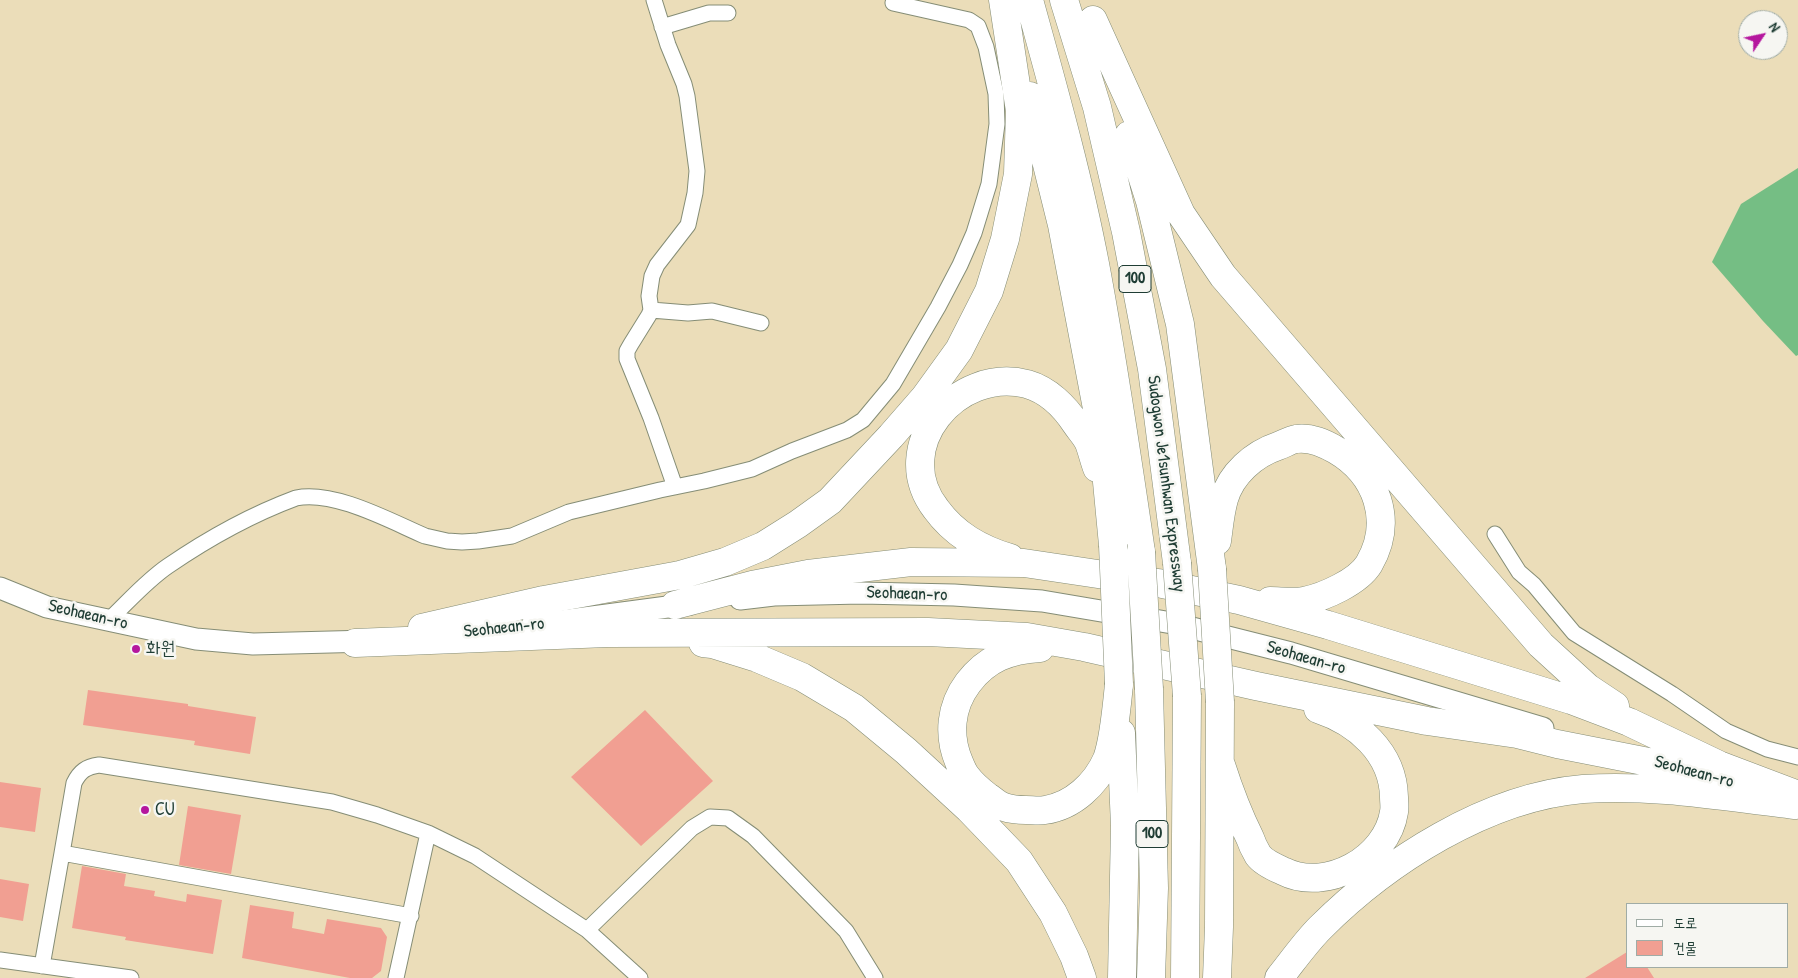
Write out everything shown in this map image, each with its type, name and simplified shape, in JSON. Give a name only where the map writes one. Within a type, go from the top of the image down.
[{"type":"highway","points":[[1004,0],[1062,225],[1080,311],[1103,440],[1112,535],[1125,826],[1122,978]]},
{"type":"highway","points":[[355,643],[544,600],[680,575],[725,562],[763,546],[798,524],[830,500],[925,397],[959,350],[989,291],[1005,239],[1018,174],[1020,111],[1004,0]]},
{"type":"highway","name":"Sudogwon Je1sunhwan Expressway","points":[[1029,0],[1060,112],[1094,263],[1118,394],[1141,552],[1149,689],[1154,888],[1151,978]]},
{"type":"highway","name":"Sudogwon Je1sunhwan Expressway","points":[[1064,0],[1097,107],[1126,232],[1152,369],[1177,564],[1188,696],[1185,978]]},
{"type":"highway","points":[[1090,10],[1150,201],[1180,324],[1212,570],[1220,702],[1221,765],[1217,978]]},
{"type":"highway","points":[[1090,10],[1181,214],[1223,276],[1540,646],[1588,688],[1632,717],[1719,764]]},
{"type":"highway","points":[[1024,563],[996,554],[958,534],[941,517],[928,499],[920,477],[919,458],[925,436],[934,419],[949,403],[969,391],[1004,382],[1027,384],[1049,395],[1068,412],[1088,441],[1098,472],[1112,535]]},
{"type":"highway","points":[[1212,570],[1224,498],[1238,471],[1265,450],[1297,439],[1322,441],[1358,465],[1372,485],[1379,502],[1381,518],[1379,537],[1368,564],[1353,580],[1332,592],[1303,601],[1239,600]]},
{"type":"highway","points":[[675,605],[752,585],[808,574],[910,562],[1024,563],[1158,583],[1239,600],[1571,700],[1629,722],[1719,764],[1798,795]]},
{"type":"highway","points":[[355,643],[607,633],[928,632],[1027,637],[1084,647],[1256,686],[1427,721],[1517,734],[1557,744],[1679,768]]},
{"type":"highway","points":[[607,633],[712,644],[757,658],[802,677],[854,708],[906,751],[969,809],[1019,861],[1053,913],[1074,956],[1082,978]]},
{"type":"highway","points":[[1084,647],[1031,649],[1006,653],[974,675],[961,692],[954,713],[952,735],[956,754],[965,775],[980,791],[1003,807],[1022,810],[1045,810],[1064,804],[1082,794],[1098,776],[1108,757],[1119,684]]},
{"type":"highway","points":[[1221,765],[1238,816],[1259,857],[1292,876],[1325,878],[1351,869],[1370,854],[1386,835],[1394,812],[1394,784],[1386,762],[1372,741],[1349,723],[1328,712],[1256,686]]},
{"type":"highway","points":[[1279,978],[1319,929],[1372,882],[1436,839],[1467,823],[1529,798],[1582,789],[1634,788],[1690,792],[1798,806]]},
{"type":"main road","name":"Seohaean-ro","points":[[0,588],[47,607],[196,639],[254,644],[355,643],[527,626],[675,605],[774,595],[860,592],[954,595],[1051,602],[1172,623],[1292,653],[1679,768],[1798,800]]},
{"type":"street","points":[[654,0],[662,27],[684,84],[697,171],[695,193],[688,225],[657,265],[652,276],[649,296],[651,310],[627,351],[627,360],[651,418],[675,487]]},
{"type":"street","points":[[109,620],[136,593],[168,567],[231,528],[296,498],[307,495],[322,496],[344,502],[425,536],[447,541],[478,541],[512,536],[569,512],[752,470],[792,451],[856,425],[873,409],[893,384],[960,265],[974,233],[989,184],[996,124],[993,76],[986,47],[978,26],[969,20],[893,3]]},
{"type":"street","points":[[662,27],[709,13],[728,13]]},
{"type":"street","points":[[651,310],[688,313],[712,311],[761,323]]},
{"type":"street","points":[[1495,534],[1519,572],[1534,585],[1574,633],[1672,694],[1726,731],[1767,749],[1798,757]]},
{"type":"street","points":[[42,966],[74,783],[82,770],[99,765],[332,802],[428,833],[475,856],[587,930],[640,978]]},
{"type":"street","points":[[587,930],[692,828],[710,817],[728,818],[753,836],[846,931],[875,978]]},
{"type":"street","points":[[396,978],[428,833]]},
{"type":"street","points":[[62,853],[411,916]]},
{"type":"street","points":[[0,960],[131,978]]},
{"type":"green space","points":[[1798,168],[1798,355],[1796,356],[1712,262],[1741,204]]},
{"type":"building","points":[[88,690],[188,704],[188,706],[256,717],[250,754],[194,745],[195,741],[83,725]]},
{"type":"building","points":[[645,710],[713,781],[641,846],[571,777]]},
{"type":"building","points":[[0,782],[41,788],[35,832],[0,827]]},
{"type":"building","points":[[188,806],[241,815],[231,874],[179,865]]},
{"type":"building","points":[[82,866],[126,874],[124,886],[155,891],[154,896],[186,902],[187,894],[222,900],[213,954],[125,940],[126,937],[72,928]]},
{"type":"building","points":[[0,879],[29,884],[23,921],[0,917]]},
{"type":"building","points":[[250,905],[294,912],[292,928],[324,934],[327,919],[381,928],[387,937],[381,971],[372,978],[350,978],[242,958]]},
{"type":"building","points":[[1626,953],[1626,968],[1648,968],[1654,978],[1585,978]]},
{"type":"place","name":"화원","points":[[136,649]]},
{"type":"place","name":"CU","points":[[145,810]]}]
